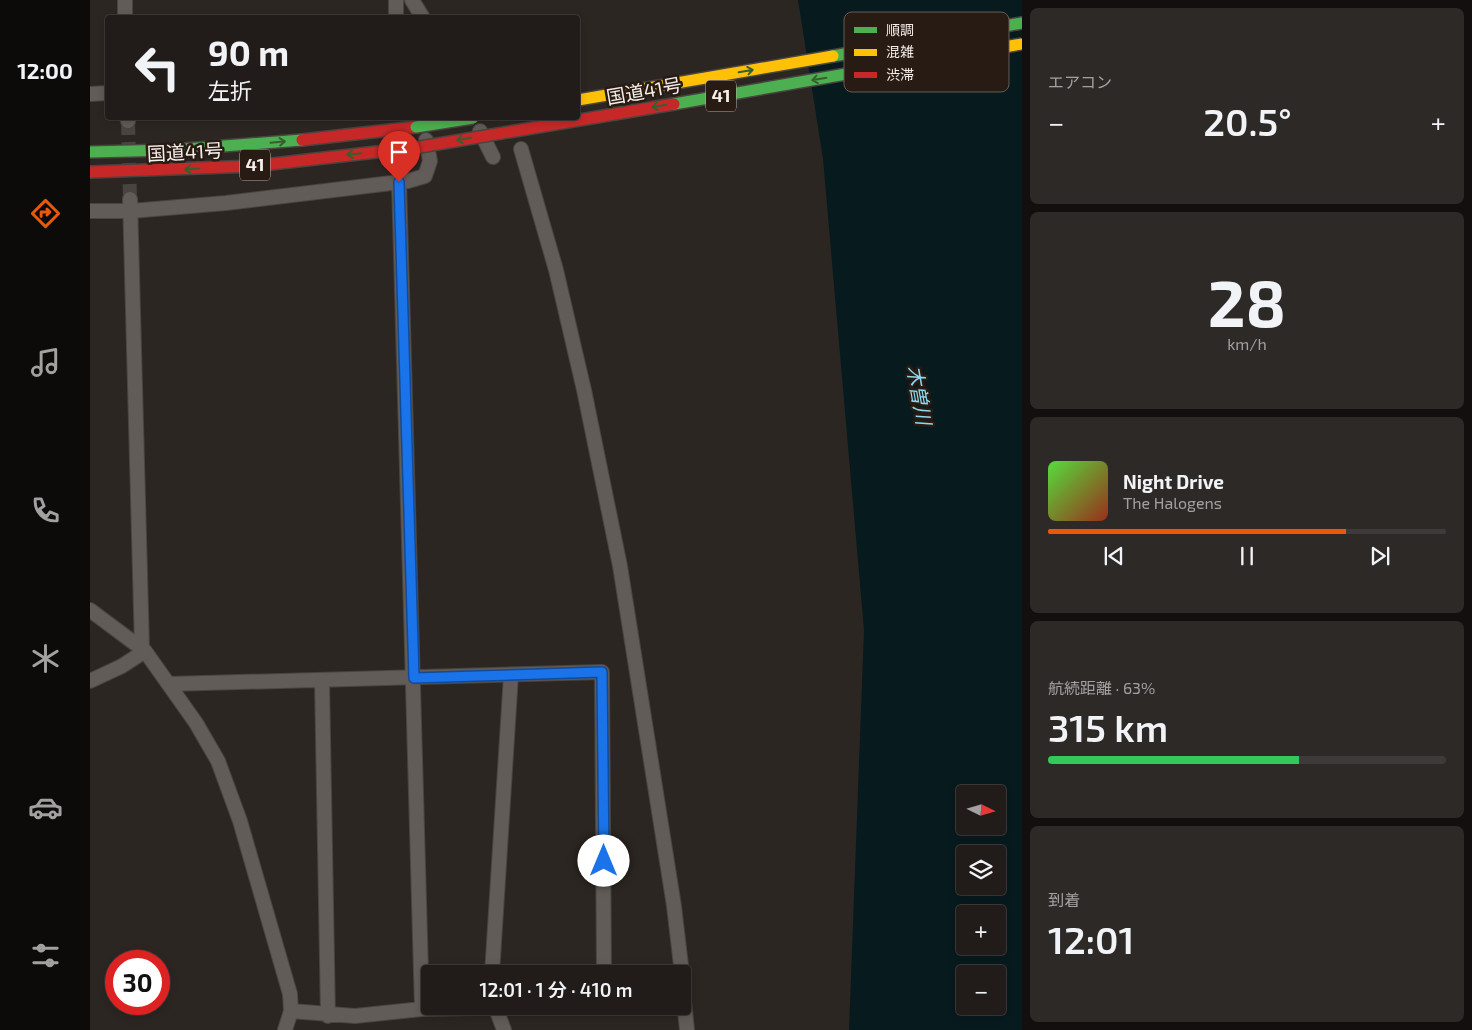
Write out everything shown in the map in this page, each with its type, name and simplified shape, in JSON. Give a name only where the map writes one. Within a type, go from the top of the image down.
[{"type":"highway","name":"国道41号","points":[[1009,25],[1022,23]]},
{"type":"highway","name":"国道41号","points":[[1009,46],[1022,44]]},
{"type":"highway","name":"国道41号","points":[[580,100],[844,54]]},
{"type":"highway","name":"国道41号","points":[[580,120],[844,74]]},
{"type":"highway","name":"国道41号","points":[[90,152],[253,145],[361,134],[419,122],[446,120]]},
{"type":"highway","name":"国道41号","points":[[90,172],[254,166],[420,147],[578,120]]},
{"type":"highway","points":[[270,131],[339,128],[361,134]]},
{"type":"highway","points":[[212,179],[254,166]]},
{"type":"street","points":[[125,0],[125,15]]},
{"type":"street","points":[[396,0],[396,15]]},
{"type":"street","points":[[412,0],[421,15]]},
{"type":"street","points":[[90,94],[105,94]]},
{"type":"street","points":[[474,120],[493,158]]},
{"type":"street","points":[[90,211],[130,205],[226,203],[399,182],[425,176],[430,161],[419,122]]},
{"type":"street","points":[[521,149],[556,270],[584,390],[620,566],[674,906],[681,965]]},
{"type":"street","points":[[399,182],[421,968]]},
{"type":"street","points":[[130,205],[143,649]]},
{"type":"street","points":[[90,610],[143,649],[196,723],[218,760],[240,821],[290,994],[291,1011],[285,1030]]},
{"type":"street","points":[[90,681],[122,666],[143,649]]},
{"type":"street","points":[[169,684],[602,672],[604,965]]},
{"type":"street","points":[[493,965],[511,675]]},
{"type":"street","points":[[322,680],[328,1016]]},
{"type":"street","points":[[291,1011],[328,1016],[355,1016],[421,1009]]},
{"type":"street","points":[[499,1015],[504,1030]]},
{"type":"street","points":[[685,1015],[687,1030]]},
{"type":"water","name":"木曽川","points":[[798,0],[1022,0],[1022,1030],[849,1030],[864,630],[823,159]]},
{"type":"tunnel","points":[[128,121],[130,199]]},
{"type":"traffic: fast","points":[[1009,25],[1022,23]]},
{"type":"traffic: fast","points":[[833,56],[844,54]]},
{"type":"traffic: fast","points":[[674,104],[844,74]]},
{"type":"traffic: fast","points":[[416,127],[460,120]]},
{"type":"traffic: fast","points":[[90,152],[172,150],[302,140]]},
{"type":"traffic: slow","points":[[1009,46],[1022,44]]},
{"type":"traffic: slow","points":[[580,100],[833,56]]},
{"type":"traffic: jam","points":[[580,120],[674,104]]},
{"type":"traffic: jam","points":[[420,147],[579,120]]},
{"type":"traffic: jam","points":[[302,140],[416,127]]},
{"type":"traffic: jam","points":[[90,172],[254,166],[420,147]]},
{"type":"route","points":[[399,182],[414,678],[602,672],[604,861]]}]
